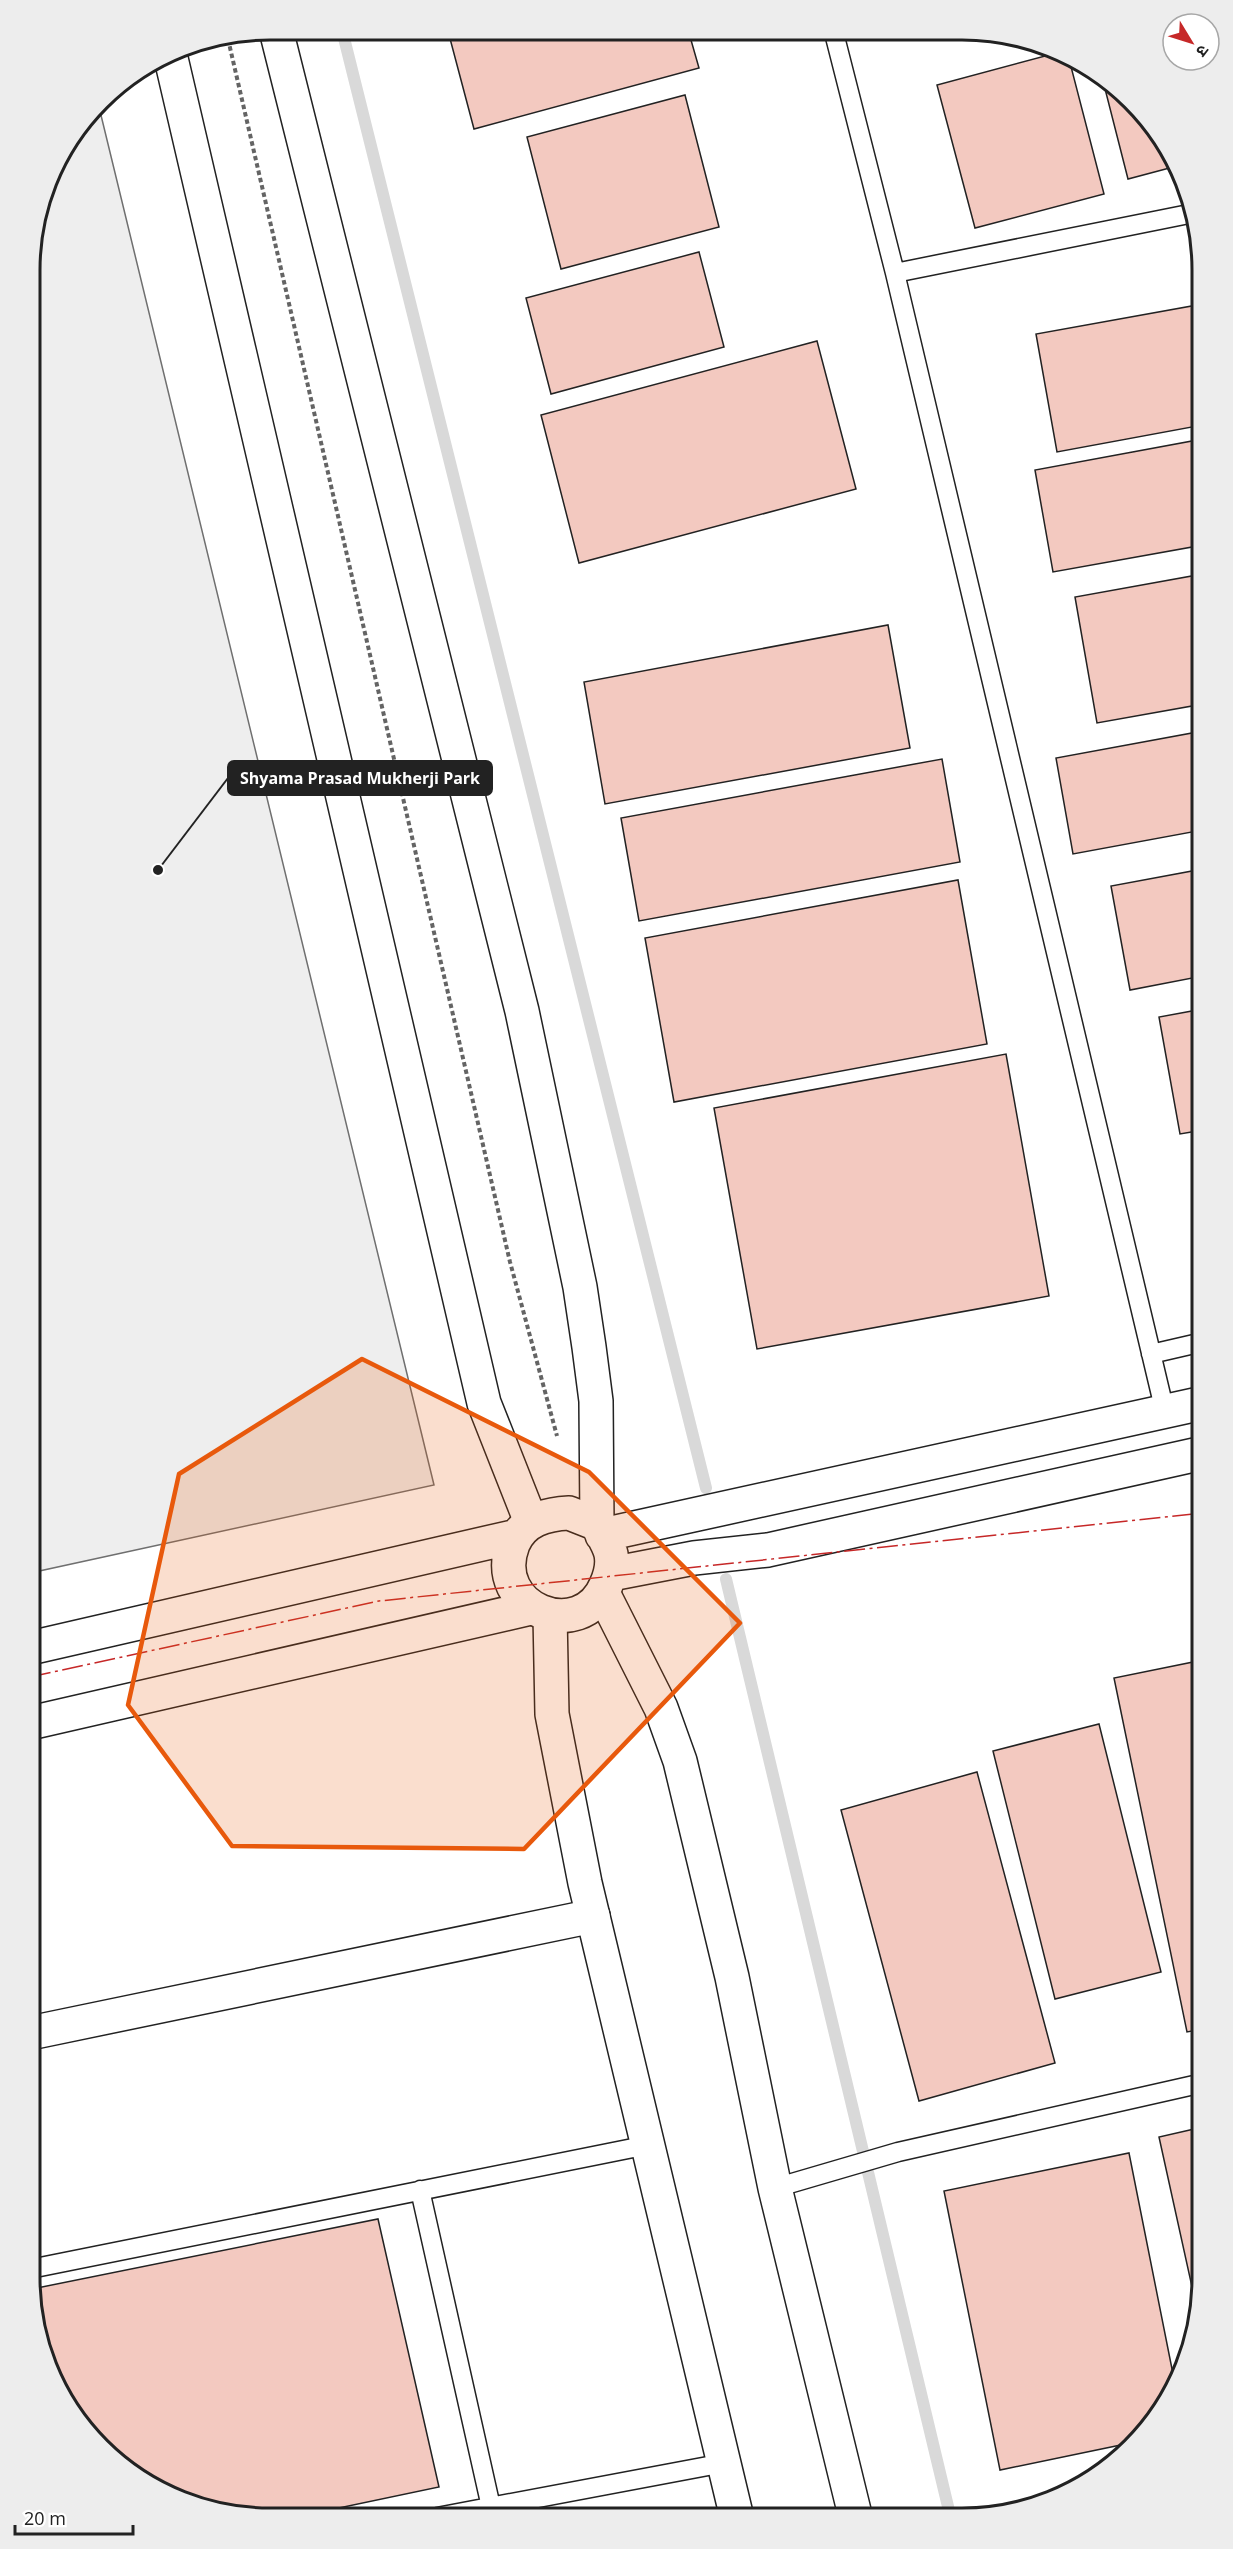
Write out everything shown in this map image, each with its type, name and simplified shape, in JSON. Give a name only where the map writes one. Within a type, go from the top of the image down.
[{"type":"street","points":[[40,1721],[541,1612],[570,1615],[589,1607],[607,1583],[611,1554],[600,1530],[596,1401],[589,1347],[580,1287],[522,1011],[279,40]]},
{"type":"street","points":[[172,63],[484,1403],[524,1529],[509,1555],[509,1575],[517,1594],[541,1612],[552,1714],[593,1916],[735,2508]]},
{"type":"street","points":[[40,1646],[524,1529],[549,1514],[570,1513],[600,1530],[1192,1406]]},
{"type":"street","points":[[607,1583],[694,1558],[768,1550],[1192,1455]]},
{"type":"street","points":[[607,1583],[661,1708],[680,1761],[732,1977],[775,2188],[853,2508]]},
{"type":"street","points":[[40,2031],[593,1916]]},
{"type":"lane","points":[[836,40],[895,273],[1165,1412]]},
{"type":"lane","points":[[895,273],[1186,215]]},
{"type":"lane","points":[[1151,1354],[1192,1345]]},
{"type":"lane","points":[[775,2188],[898,2152],[1192,2085]]},
{"type":"lane","points":[[40,2267],[648,2145]]},
{"type":"lane","points":[[420,2190],[491,2507]]},
{"type":"lane","points":[[486,2508],[724,2463]]},
{"type":"path","points":[[229,44],[510,1262],[558,1440]]},
{"type":"highlighted area","points":[[362,1359],[589,1472],[740,1623],[524,1849],[232,1846],[128,1705],[179,1474]]},
{"type":"shaded area","points":[[101,116],[434,1485],[40,1571],[40,271],[42,241],[48,211],[58,183],[79,143]]},
{"type":"building","points":[[450,40],[691,40],[699,68],[474,129]]},
{"type":"building","points":[[1045,56],[1071,68],[1104,194],[975,228],[937,85]]},
{"type":"building","points":[[1106,91],[1125,108],[1145,131],[1169,168],[1128,179]]},
{"type":"building","points":[[685,95],[719,227],[561,269],[527,137]]},
{"type":"building","points":[[699,252],[724,347],[551,394],[526,298]]},
{"type":"building","points":[[1192,306],[1192,427],[1057,452],[1036,334]]},
{"type":"building","points":[[817,341],[856,489],[579,563],[541,415]]},
{"type":"building","points":[[1192,441],[1192,547],[1053,572],[1035,470]]},
{"type":"building","points":[[1192,576],[1192,706],[1097,723],[1075,597]]},
{"type":"building","points":[[888,625],[910,748],[605,804],[584,682]]},
{"type":"building","points":[[1192,733],[1192,832],[1073,854],[1056,758]]},
{"type":"building","points":[[942,759],[960,862],[639,921],[621,818]]},
{"type":"building","points":[[1192,871],[1192,978],[1130,990],[1111,886]]},
{"type":"building","points":[[958,880],[987,1044],[674,1102],[645,938]]},
{"type":"building","points":[[1192,1011],[1192,1132],[1180,1134],[1159,1017]]},
{"type":"building","points":[[1006,1054],[1049,1296],[757,1349],[714,1108]]},
{"type":"building","points":[[1192,1662],[1192,2031],[1187,2032],[1114,1678]]},
{"type":"building","points":[[1099,1724],[1161,1972],[1055,1999],[993,1751]]},
{"type":"building","points":[[977,1772],[1055,2063],[919,2101],[841,1810]]},
{"type":"building","points":[[1192,2130],[1192,2287],[1159,2137]]},
{"type":"building","points":[[1129,2153],[1173,2372],[1154,2406],[1121,2445],[1000,2470],[944,2191]]},
{"type":"building","points":[[378,2219],[439,2487],[339,2508],[256,2508],[211,2501],[169,2485],[143,2470],[119,2451],[79,2406],[64,2380],[48,2338],[41,2287]]},
{"type":"waterway","points":[[344,40],[706,1488]]},
{"type":"waterway","points":[[726,1579],[948,2508]]},
{"type":"power","points":[[40,1675],[379,1601],[1192,1514]]},
{"type":"place","name":"Shyama Prasad Mukherji Park","points":[[158,870]]}]
